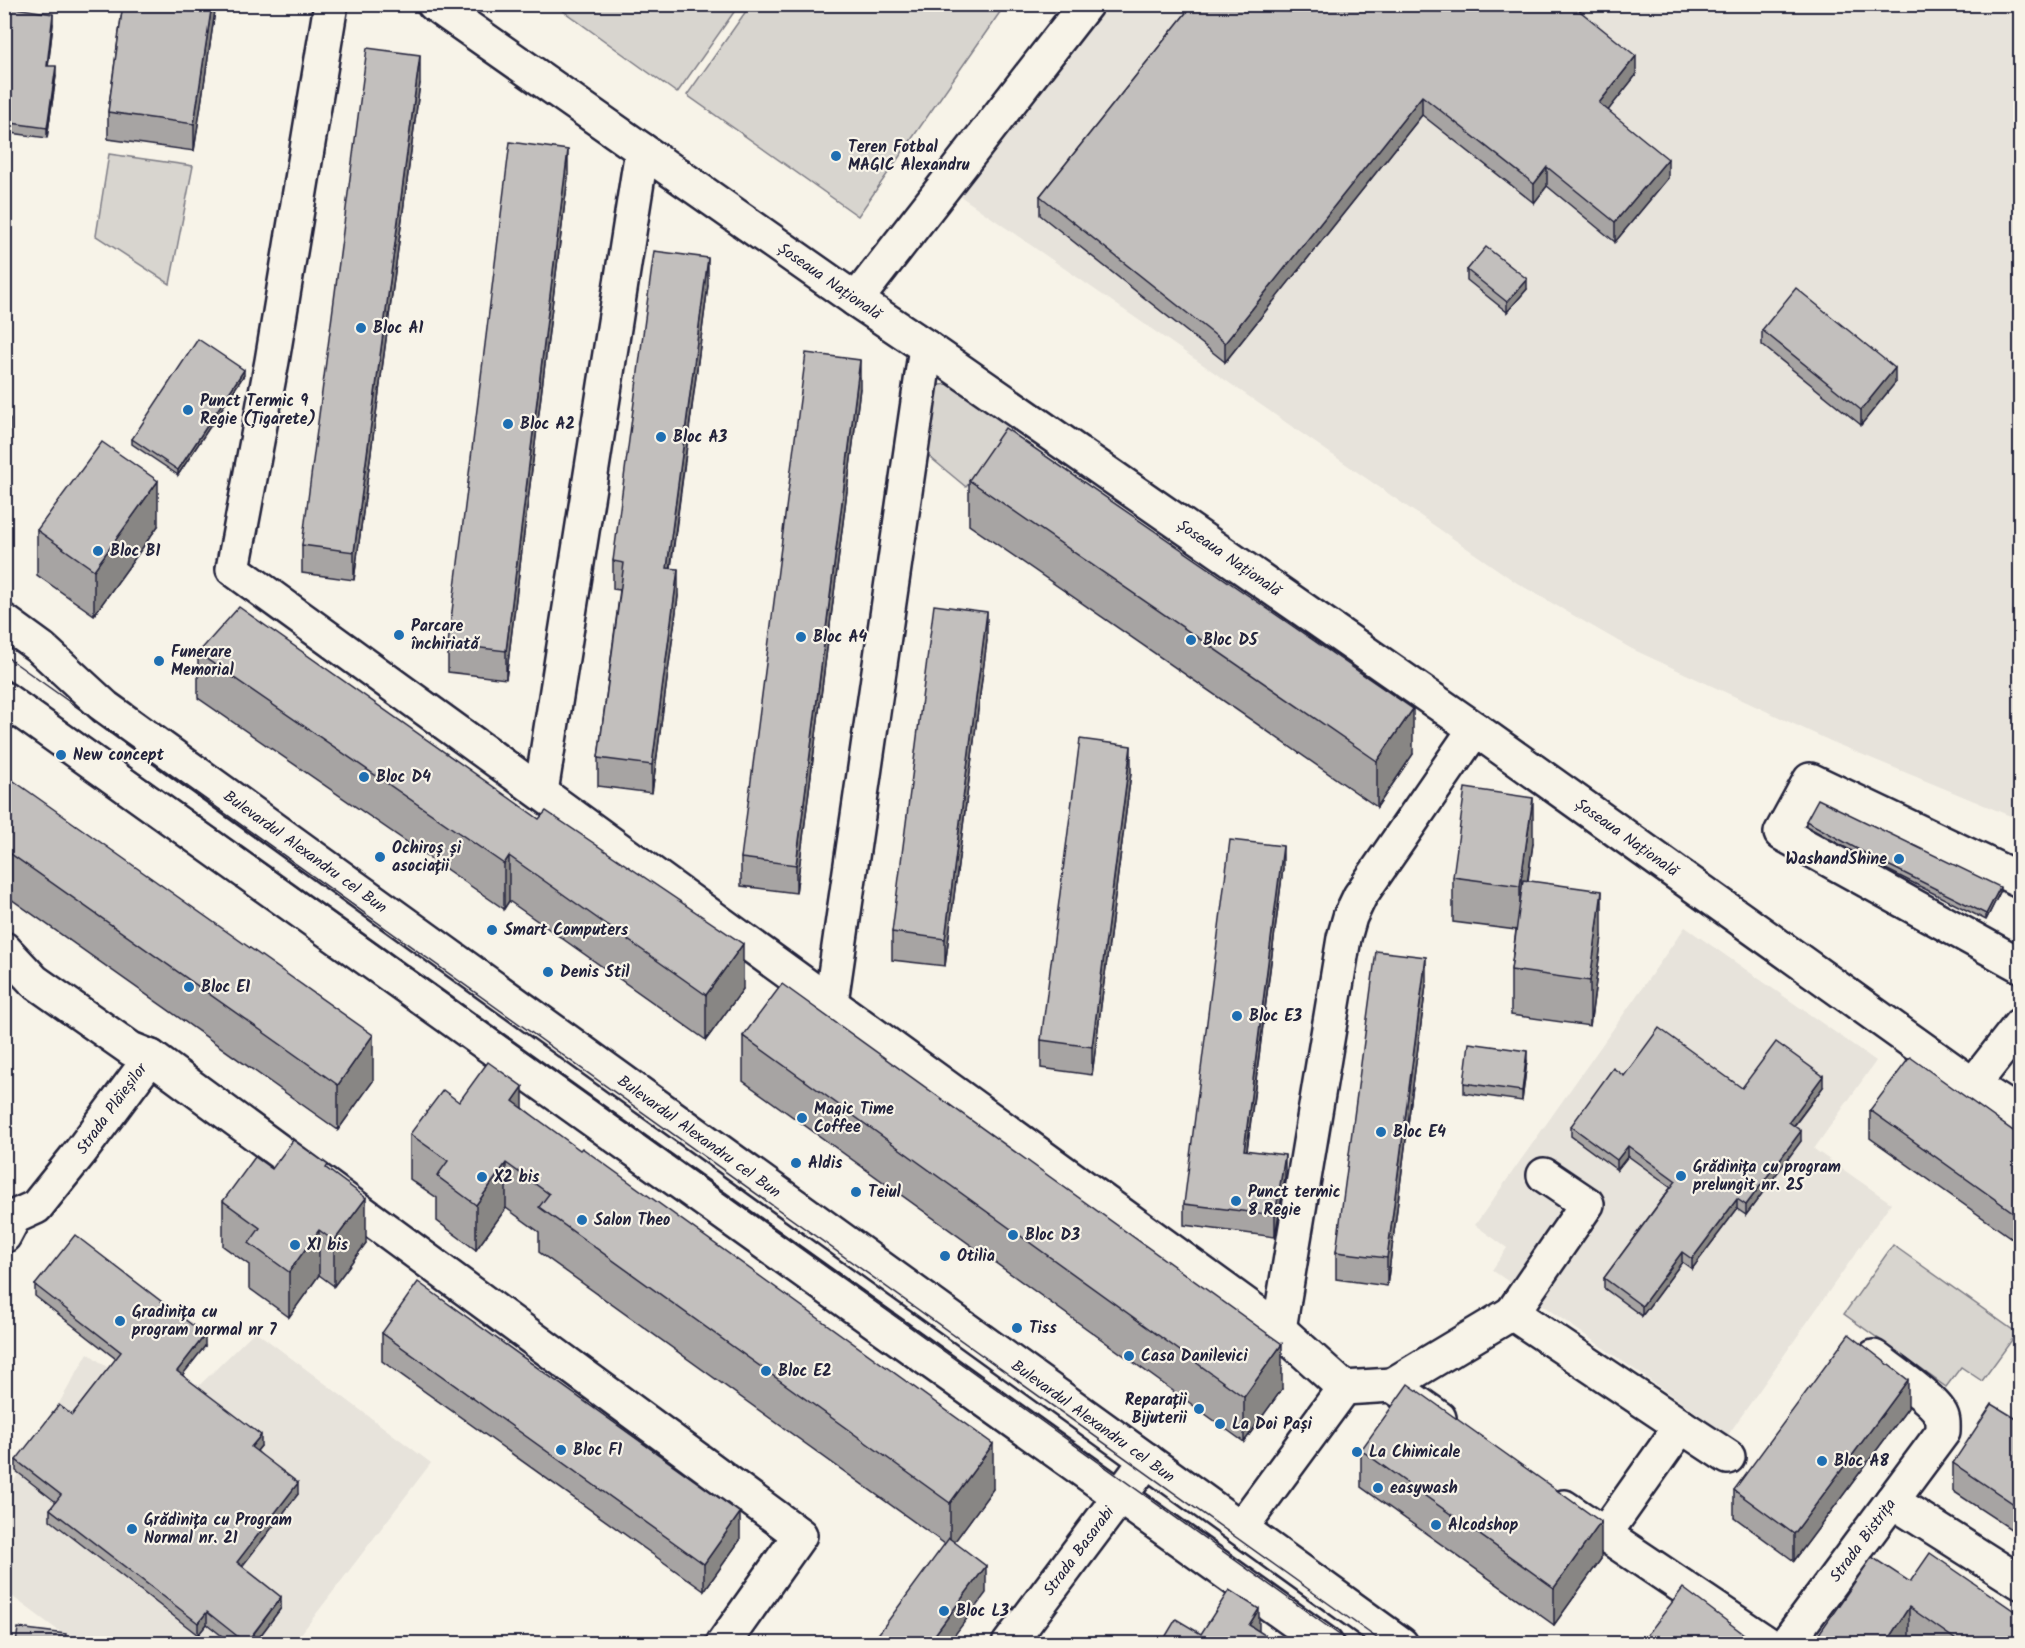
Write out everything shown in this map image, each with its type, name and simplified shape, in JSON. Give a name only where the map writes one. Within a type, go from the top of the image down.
[{"type":"street","points":[[331,4],[272,361],[233,568],[1279,1329],[1344,1388],[1392,1384],[1512,1312],[1587,1204],[1544,1175]]},
{"type":"street","name":"Șoseaua Națională","points":[[434,4],[1475,729],[1973,1085],[2020,1115]]},
{"type":"street","points":[[856,300],[1086,4]]},
{"type":"street","points":[[541,792],[642,150]]},
{"type":"street","points":[[831,1002],[926,347]]},
{"type":"street","name":"Bulevardul Alexandru cel Bun","points":[[4,621],[41,648],[105,707],[1401,1644]]},
{"type":"street","points":[[4,699],[1326,1644]]},
{"type":"street","points":[[1279,1329],[1344,938],[1350,917],[1360,896],[1475,729]]},
{"type":"street","points":[[2020,880],[1810,780],[1781,833],[2020,965]]},
{"type":"street","name":"Strada Plăieșilor","points":[[4,949],[19,979],[131,1049],[151,1056],[81,1152],[36,1207],[8,1223]]},
{"type":"street","points":[[1973,1085],[2020,1025]]},
{"type":"street","points":[[151,1056],[800,1535],[723,1644]]},
{"type":"street","points":[[1512,1312],[1728,1457]]},
{"type":"street","points":[[1860,1346],[1933,1404],[1941,1414],[1943,1423],[1942,1432],[1934,1445],[1892,1501]]},
{"type":"street","points":[[1392,1384],[1459,1432]]},
{"type":"street","points":[[1241,1528],[1344,1388]]},
{"type":"street","points":[[1604,1535],[1681,1426]]},
{"type":"street","name":"Strada Basarabi","points":[[1009,1644],[1147,1460]]},
{"type":"street","points":[[1536,1487],[1768,1644]]},
{"type":"street","name":"Strada Bistrița","points":[[1786,1644],[1892,1501],[2020,1582]]},
{"type":"shaded area","name":"Teren Fotbal MAGIC Alexandru","points":[[751,4],[1005,5],[858,216],[687,95]]},
{"type":"shaded area","points":[[555,5],[739,5],[677,93]]},
{"type":"shaded area","points":[[1093,5],[2020,5],[2020,820],[1837,744],[1632,649],[1517,583],[953,191]]},
{"type":"shaded area","points":[[109,154],[193,166],[170,284],[96,236]]},
{"type":"shaded area","points":[[961,382],[1016,427],[966,487],[925,453],[934,386]]},
{"type":"shaded area","name":"Grădinița cu program prelungit nr. 25","points":[[1685,927],[1876,1061],[1814,1149],[1891,1203],[1728,1435],[1492,1270],[1507,1248],[1475,1225]]},
{"type":"shaded area","points":[[1893,1245],[2017,1333],[1982,1381],[1961,1367],[1946,1387],[1844,1314]]},
{"type":"shaded area","points":[[255,1331],[431,1463],[294,1643],[75,1643],[5,1591],[5,1497],[88,1353],[170,1414]]},
{"type":"building","points":[[4,4],[9,4],[8,7],[53,14],[47,66],[56,66],[47,128],[4,122]]},
{"type":"building","points":[[123,4],[212,4],[194,124],[108,112]]},
{"type":"building","points":[[1193,4],[1571,4],[1636,56],[1599,103],[1668,159],[1615,222],[1547,167],[1534,184],[1422,96],[1225,343],[1040,196]]},
{"type":"building","name":"Bloc A1","points":[[367,48],[420,55],[354,552],[302,545]]},
{"type":"building","name":"Bloc A2","points":[[510,142],[568,150],[506,651],[448,644]]},
{"type":"building","points":[[1486,247],[1527,279],[1507,302],[1467,270]]},
{"type":"building","name":"Bloc A3","points":[[654,251],[708,258],[667,568],[678,569],[652,765],[598,758],[624,563],[613,561]]},
{"type":"building","points":[[1796,288],[1895,368],[1861,410],[1762,330]]},
{"type":"building","name":"Punct Termic 9 Regie (Țigarete)","points":[[198,339],[244,370],[178,470],[132,439]]},
{"type":"building","name":"Bloc A4","points":[[806,353],[860,360],[796,865],[741,858]]},
{"type":"building","points":[[4,416],[10,420],[4,428]]},
{"type":"building","points":[[1005,428],[1413,709],[1377,761],[969,480]]},
{"type":"building","points":[[102,442],[158,481],[94,570],[37,530]]},
{"type":"building","points":[[934,605],[987,612],[945,939],[892,932]]},
{"type":"building","points":[[239,607],[539,819],[546,811],[743,944],[706,995],[509,856],[504,864],[198,653]]},
{"type":"building","points":[[1080,739],[1131,746],[1092,1047],[1041,1040]]},
{"type":"building","points":[[4,774],[373,1035],[338,1085],[4,849]]},
{"type":"building","points":[[1465,788],[1533,798],[1520,886],[1453,877]]},
{"type":"building","name":"WashandShine","points":[[1818,799],[2000,887],[1986,914],[1806,821]]},
{"type":"building","name":"Bloc E3","points":[[1230,840],[1283,846],[1244,1150],[1285,1155],[1275,1215],[1184,1204]]},
{"type":"building","points":[[1523,880],[1602,891],[1590,981],[1511,970]]},
{"type":"building","name":"Bloc E4","points":[[1376,951],[1426,957],[1387,1258],[1336,1252]]},
{"type":"building","points":[[782,984],[1282,1344],[1244,1397],[743,1036]]},
{"type":"building","name":"Grădinița cu program prelungit nr. 25","points":[[1659,1028],[1742,1088],[1776,1042],[1823,1076],[1789,1122],[1801,1131],[1746,1205],[1737,1199],[1692,1259],[1682,1252],[1642,1306],[1604,1278],[1676,1181],[1628,1146],[1617,1160],[1571,1126],[1613,1068],[1624,1076]]},
{"type":"building","points":[[1469,1043],[1527,1051],[1522,1091],[1464,1083]]},
{"type":"building","points":[[1910,1057],[2020,1136],[2020,1217],[1870,1110]]},
{"type":"building","points":[[488,1062],[523,1087],[513,1101],[580,1150],[582,1148],[993,1444],[950,1503],[539,1207],[549,1194],[506,1163],[476,1205],[437,1176],[448,1161],[410,1134],[443,1090],[459,1102]]},
{"type":"building","points":[[293,1140],[328,1165],[326,1168],[366,1198],[334,1241],[319,1230],[289,1272],[249,1243],[260,1228],[223,1201],[255,1157],[272,1169]]},
{"type":"building","points":[[75,1235],[205,1335],[177,1371],[261,1435],[251,1447],[298,1483],[237,1562],[281,1597],[246,1643],[207,1612],[198,1623],[50,1509],[61,1495],[16,1460],[59,1405],[72,1415],[121,1352],[35,1285]]},
{"type":"building","name":"Bloc F1","points":[[418,1282],[740,1513],[704,1564],[382,1333]]},
{"type":"building","name":"Bloc A8","points":[[1849,1334],[1908,1380],[1794,1534],[1734,1490]]},
{"type":"building","points":[[1408,1384],[1601,1522],[1554,1588],[1361,1450]]},
{"type":"building","points":[[1992,1404],[2020,1421],[2020,1508],[1953,1463]]},
{"type":"building","points":[[949,1538],[986,1566],[928,1644],[871,1644]]},
{"type":"building","points":[[1930,1553],[2020,1615],[2020,1644],[1962,1644],[1909,1607],[1885,1644],[1812,1644],[1872,1557],[1910,1582]]},
{"type":"building","points":[[1683,1588],[1757,1644],[1643,1644],[1642,1642]]},
{"type":"building","points":[[1229,1590],[1259,1609],[1249,1625],[1279,1644],[1161,1644],[1176,1619],[1201,1634]]},
{"type":"building","points":[[18,1628],[66,1634],[65,1644],[16,1644]]},
{"type":"tram line","points":[[4,655],[1385,1644]]},
{"type":"tram line","points":[[4,677],[1352,1644]]},
{"type":"place","name":"Teren Fotbal MAGIC Alexandru","points":[[836,156]]},
{"type":"place","name":"Bloc A1","points":[[361,328]]},
{"type":"place","name":"Punct Termic 9 Regie (Țigarete)","points":[[188,410]]},
{"type":"place","name":"Bloc A2","points":[[508,424]]},
{"type":"place","name":"Bloc A3","points":[[661,437]]},
{"type":"place","name":"Bloc B1","points":[[98,551]]},
{"type":"place","name":"Parcare închiriată","points":[[399,635]]},
{"type":"place","name":"Bloc A4","points":[[801,637]]},
{"type":"place","name":"Bloc D5","points":[[1191,640]]},
{"type":"place","name":"Funerare Memorial","points":[[159,661]]},
{"type":"place","name":"New concept","points":[[61,755]]},
{"type":"place","name":"Bloc D4","points":[[364,777]]},
{"type":"place","name":"Ochiroș și asociații","points":[[380,857]]},
{"type":"place","name":"WashandShine","points":[[1899,859]]},
{"type":"place","name":"Smart Computers","points":[[492,930]]},
{"type":"place","name":"Denis Stil","points":[[548,972]]},
{"type":"place","name":"Bloc E1","points":[[189,987]]},
{"type":"place","name":"Bloc E3","points":[[1237,1016]]},
{"type":"place","name":"Magic Time Coffee","points":[[802,1118]]},
{"type":"place","name":"Bloc E4","points":[[1381,1132]]},
{"type":"place","name":"Aldis","points":[[796,1163]]},
{"type":"place","name":"Grădinița cu program prelungit nr. 25","points":[[1681,1176]]},
{"type":"place","name":"X2 bis","points":[[482,1177]]},
{"type":"place","name":"Teiul","points":[[856,1192]]},
{"type":"place","name":"Punct termic 8 Regie","points":[[1236,1201]]},
{"type":"place","name":"Salon Theo","points":[[582,1220]]},
{"type":"place","name":"Bloc D3","points":[[1013,1235]]},
{"type":"place","name":"X1 bis","points":[[295,1245]]},
{"type":"place","name":"Otilia","points":[[945,1256]]},
{"type":"place","name":"Gradinița cu program normal nr 7","points":[[120,1321]]},
{"type":"place","name":"Tiss","points":[[1017,1328]]},
{"type":"place","name":"Casa Danilevici","points":[[1129,1356]]},
{"type":"place","name":"Bloc E2","points":[[766,1371]]},
{"type":"place","name":"Reparații Bijuterii","points":[[1199,1409]]},
{"type":"place","name":"La Doi Pași","points":[[1220,1424]]},
{"type":"place","name":"Bloc F1","points":[[561,1450]]},
{"type":"place","name":"La Chimicale","points":[[1357,1452]]},
{"type":"place","name":"Bloc A8","points":[[1822,1461]]},
{"type":"place","name":"easywash","points":[[1378,1488]]},
{"type":"place","name":"Alcodshop","points":[[1436,1525]]},
{"type":"place","name":"Grădinița cu Program Normal nr. 21","points":[[132,1529]]},
{"type":"place","name":"Bloc L3","points":[[944,1611]]}]
